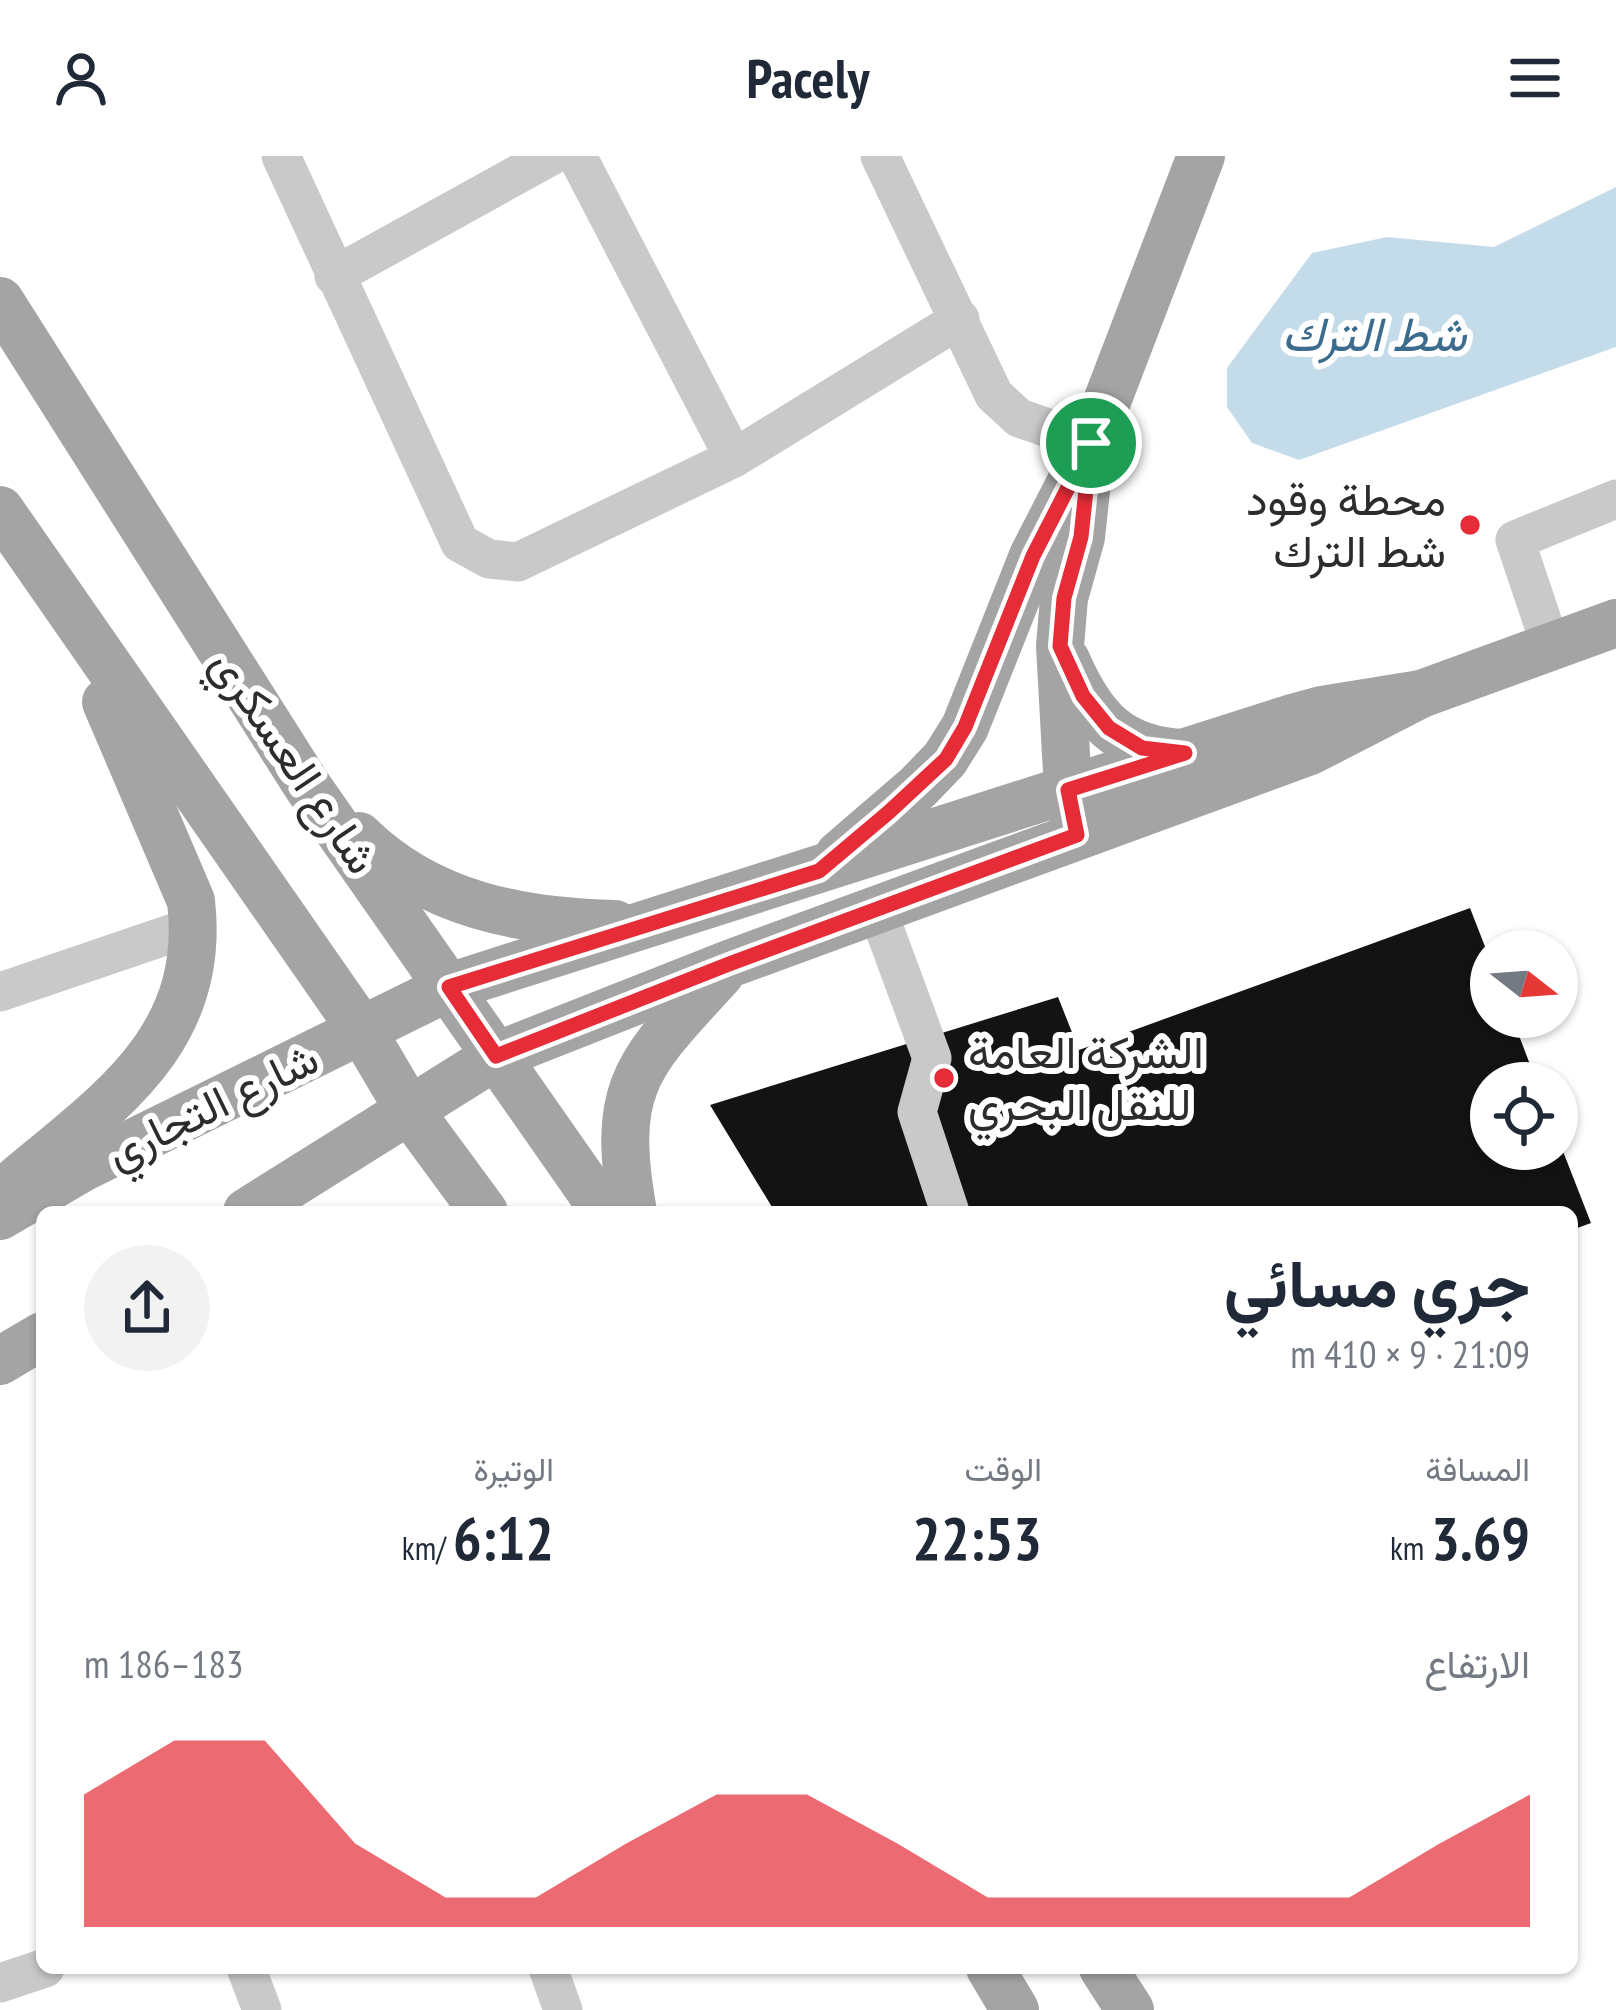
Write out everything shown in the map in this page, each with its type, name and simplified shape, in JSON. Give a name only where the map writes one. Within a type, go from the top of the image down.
[{"type":"main road","points":[[819,871],[946,759],[965,727],[1033,556],[1091,443],[1201,156]]},
{"type":"main road","name":"شارع العسكري","points":[[0,301],[306,784],[601,1206]]},
{"type":"main road","points":[[1073,812],[1060,646],[1064,598],[1081,537],[1091,443]]},
{"type":"main road","points":[[0,510],[363,1031],[409,1111],[480,1206]]},
{"type":"main road","points":[[0,1194],[135,1076],[181,1003],[190,978],[191,902],[169,842],[57,594]]},
{"type":"main road","points":[[306,784],[369,846],[413,876],[476,908],[563,923],[616,924],[691,913],[819,871],[1310,751],[1421,694],[1616,623]]},
{"type":"main road","points":[[1060,646],[1083,696],[1109,728],[1142,748],[1185,753]]},
{"type":"main road","points":[[257,1206],[496,1056],[877,909],[1185,753],[1322,710],[1421,694]]},
{"type":"main road","name":"شارع التجاري","points":[[0,1216],[82,1168],[449,987],[691,913]]},
{"type":"main road","points":[[632,1206],[622,1144],[628,1103],[646,1055],[729,964]]},
{"type":"main road","points":[[994,1974],[1015,2010]]},
{"type":"main road","points":[[1107,1974],[1130,2010]]},
{"type":"street","points":[[281,156],[460,543],[489,559],[518,562],[734,458],[960,319]]},
{"type":"street","points":[[334,276],[551,156]]},
{"type":"street","points":[[577,156],[734,458]]},
{"type":"street","points":[[880,156],[994,395],[1019,418],[1091,443]]},
{"type":"street","points":[[1551,647],[1515,541],[1616,499]]},
{"type":"street","points":[[877,909],[932,1058],[917,1112],[948,1206]]},
{"type":"street","points":[[0,992],[194,926]]},
{"type":"street","points":[[0,1984],[36,1971]]},
{"type":"street","points":[[248,1974],[262,2010]]},
{"type":"street","points":[[550,1974],[563,2010]]},
{"type":"water","name":"شط الترك","points":[[1616,187],[1616,347],[1299,460],[1252,443],[1227,407],[1227,368],[1312,253],[1387,237],[1494,247]]},
{"type":"building","points":[[1470,908],[1479,930],[1470,930],[1470,1038],[1520,1038],[1529,1062],[1470,1062],[1470,1170],[1570,1170],[1591,1223],[1578,1228],[1578,1206],[771,1206],[710,1105],[1058,997],[1079,1050]]},
{"type":"place","name":"محطة وقود شط الترك","points":[[1470,525]]},
{"type":"place","name":"الشركة العامة للنقل البحري","points":[[944,1078]]},
{"type":"route","points":[[1091,443],[1081,537],[1064,598],[1060,646],[1083,696],[1109,728],[1142,748],[1185,753],[1068,790],[1077,835],[496,1056],[449,987],[819,871],[946,759],[1003,640],[1033,556],[1091,443]]}]
